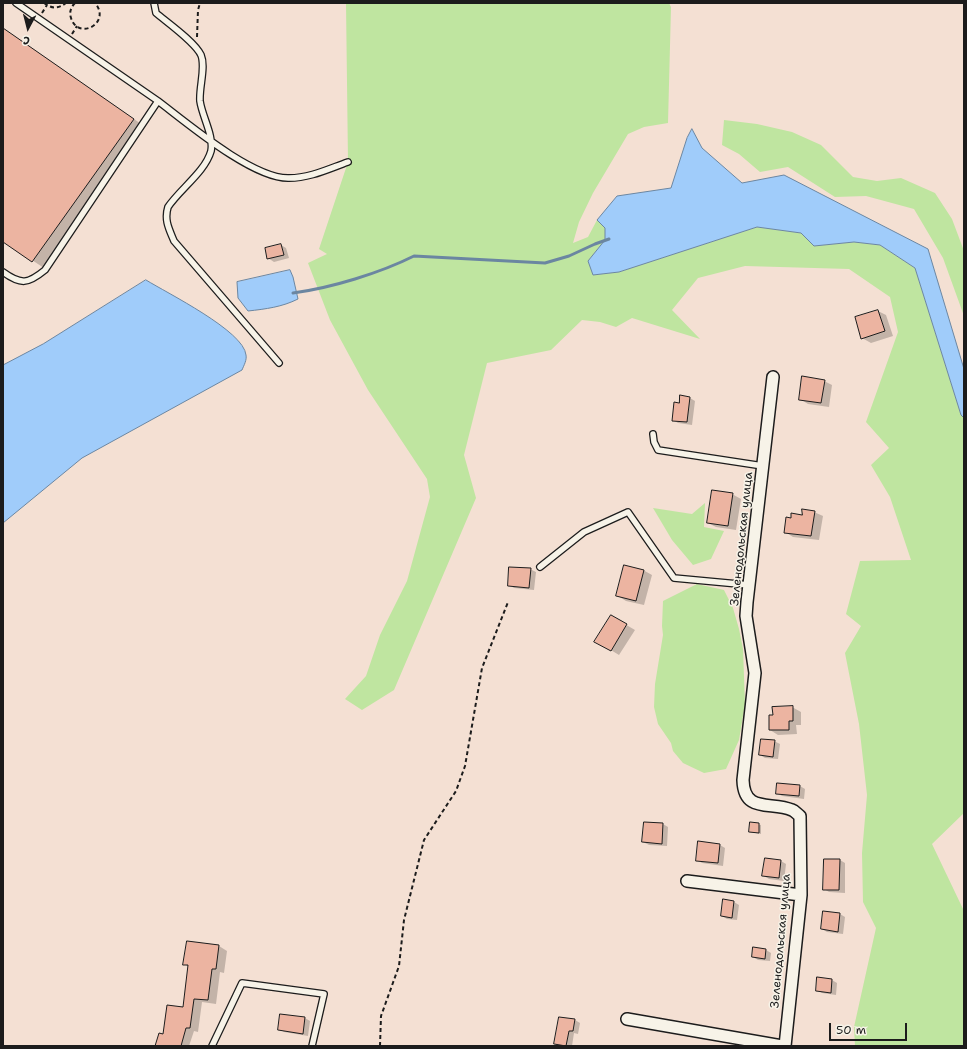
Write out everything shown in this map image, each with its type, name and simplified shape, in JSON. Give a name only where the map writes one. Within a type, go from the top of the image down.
[{"type":"street","name":"Зеленодольская улица","points":[[773,378],[746,616],[755,673],[753,696],[748,723],[743,790],[748,798],[758,804],[793,810],[800,816],[801,895],[784,1046]]},
{"type":"street","points":[[687,881],[801,895]]},
{"type":"street","points":[[628,1018],[784,1046]]},
{"type":"lane","points":[[16,3],[158,101],[231,155],[266,174],[287,179],[308,177],[348,162]]},
{"type":"lane","points":[[154,3],[156,13],[189,40],[201,56],[202,66],[200,101],[210,140],[211,150],[205,164],[168,207],[166,223],[174,241],[279,363]]},
{"type":"lane","points":[[3,272],[14,279],[23,282],[34,280],[45,270],[158,101]]},
{"type":"lane","points":[[653,434],[654,442],[658,450],[763,466]]},
{"type":"lane","points":[[540,567],[584,532],[628,512],[674,578],[749,585]]},
{"type":"lane","points":[[212,1046],[242,983],[324,994],[312,1046]]},
{"type":"path","points":[[44,3],[48,6],[57,8],[66,3]]},
{"type":"path","points":[[75,3],[71,10],[71,20],[74,24],[83,29],[92,27],[99,20],[100,11],[95,3]]},
{"type":"path","points":[[197,49],[198,10],[200,3]]},
{"type":"path","points":[[380,1046],[381,1016],[398,966],[404,920],[424,840],[456,791],[465,766],[482,668],[508,602]]},
{"type":"green space","points":[[346,3],[669,3],[671,7],[668,123],[644,127],[628,134],[593,193],[579,222],[573,243],[588,237],[597,220],[605,228],[605,240],[588,261],[593,275],[619,272],[757,227],[801,233],[814,246],[854,242],[880,245],[915,268],[961,415],[964,418],[964,813],[932,844],[964,911],[964,1046],[855,1046],[854,1027],[876,928],[863,902],[862,853],[867,795],[859,724],[845,653],[861,626],[846,614],[860,561],[911,560],[890,497],[871,465],[889,448],[866,422],[898,332],[890,297],[849,269],[745,266],[698,278],[672,310],[700,339],[632,318],[616,327],[600,322],[582,320],[551,350],[487,363],[464,455],[476,498],[394,690],[362,710],[345,699],[366,676],[380,635],[407,581],[430,497],[427,479],[368,390],[330,320],[308,263],[327,254],[319,249],[348,162]]},
{"type":"green space","points":[[724,120],[757,124],[792,132],[821,145],[853,177],[877,181],[901,178],[935,193],[952,219],[964,251],[964,316],[943,258],[914,209],[866,196],[835,197],[788,167],[760,172],[739,154],[722,145]]},
{"type":"green space","points":[[705,503],[704,527],[724,531],[711,559],[693,565],[672,540],[653,508],[692,514]]},
{"type":"green space","points":[[697,584],[724,590],[733,608],[743,649],[745,704],[739,740],[726,769],[704,773],[683,763],[673,751],[671,743],[658,724],[654,707],[655,684],[663,635],[663,601]]},
{"type":"water","points":[[692,129],[702,148],[742,183],[784,175],[928,249],[964,369],[964,418],[961,415],[915,268],[880,245],[854,242],[814,246],[801,233],[757,227],[619,272],[593,275],[588,261],[605,240],[605,228],[597,220],[617,196],[671,188],[687,138]]},
{"type":"water","points":[[290,270],[298,299],[280,306],[248,311],[238,298],[237,282]]},
{"type":"water","points":[[146,280],[203,313],[232,335],[242,345],[246,355],[246,361],[242,370],[82,458],[3,523],[3,365],[43,344]]},
{"type":"building","points":[[3,28],[134,119],[32,262],[3,242]]},
{"type":"building","points":[[281,244],[284,255],[267,259],[265,248]]},
{"type":"building","points":[[878,310],[885,331],[861,339],[855,317]]},
{"type":"building","points":[[802,376],[825,380],[821,403],[799,400]]},
{"type":"building","points":[[680,395],[690,397],[687,422],[672,421],[674,402],[679,403]]},
{"type":"building","points":[[712,490],[733,493],[728,526],[707,523]]},
{"type":"building","points":[[802,509],[815,511],[811,536],[784,533],[786,517],[791,518],[791,513],[802,515]]},
{"type":"building","points":[[624,565],[644,570],[636,601],[616,596]]},
{"type":"building","points":[[509,567],[531,568],[529,588],[508,586]]},
{"type":"building","points":[[611,615],[627,624],[611,651],[594,642]]},
{"type":"building","points":[[793,706],[793,721],[789,721],[789,730],[769,730],[769,715],[773,715],[772,707]]},
{"type":"building","points":[[761,739],[775,740],[773,757],[759,755]]},
{"type":"building","points":[[777,783],[800,785],[799,796],[776,794]]},
{"type":"building","points":[[644,822],[663,823],[662,844],[642,842]]},
{"type":"building","points":[[750,822],[759,823],[759,833],[749,832]]},
{"type":"building","points":[[698,841],[720,844],[718,863],[696,861]]},
{"type":"building","points":[[765,858],[781,860],[779,878],[762,876]]},
{"type":"building","points":[[824,859],[840,859],[839,890],[823,890]]},
{"type":"building","points":[[723,899],[734,901],[732,918],[721,916]]},
{"type":"building","points":[[823,911],[840,913],[838,932],[821,929]]},
{"type":"building","points":[[187,941],[219,945],[216,969],[212,969],[208,1000],[194,999],[190,1028],[186,1028],[181,1046],[155,1046],[159,1033],[163,1034],[167,1005],[183,1007],[188,965],[183,965]]},
{"type":"building","points":[[753,947],[766,949],[765,959],[752,957]]},
{"type":"building","points":[[817,977],[832,979],[831,993],[816,991]]},
{"type":"building","points":[[280,1014],[305,1017],[303,1034],[278,1030]]},
{"type":"building","points":[[559,1017],[575,1019],[573,1031],[569,1031],[566,1046],[554,1044]]},
{"type":"waterway","points":[[293,293],[339,284],[371,274],[414,256],[545,263],[569,256],[609,239]]}]
